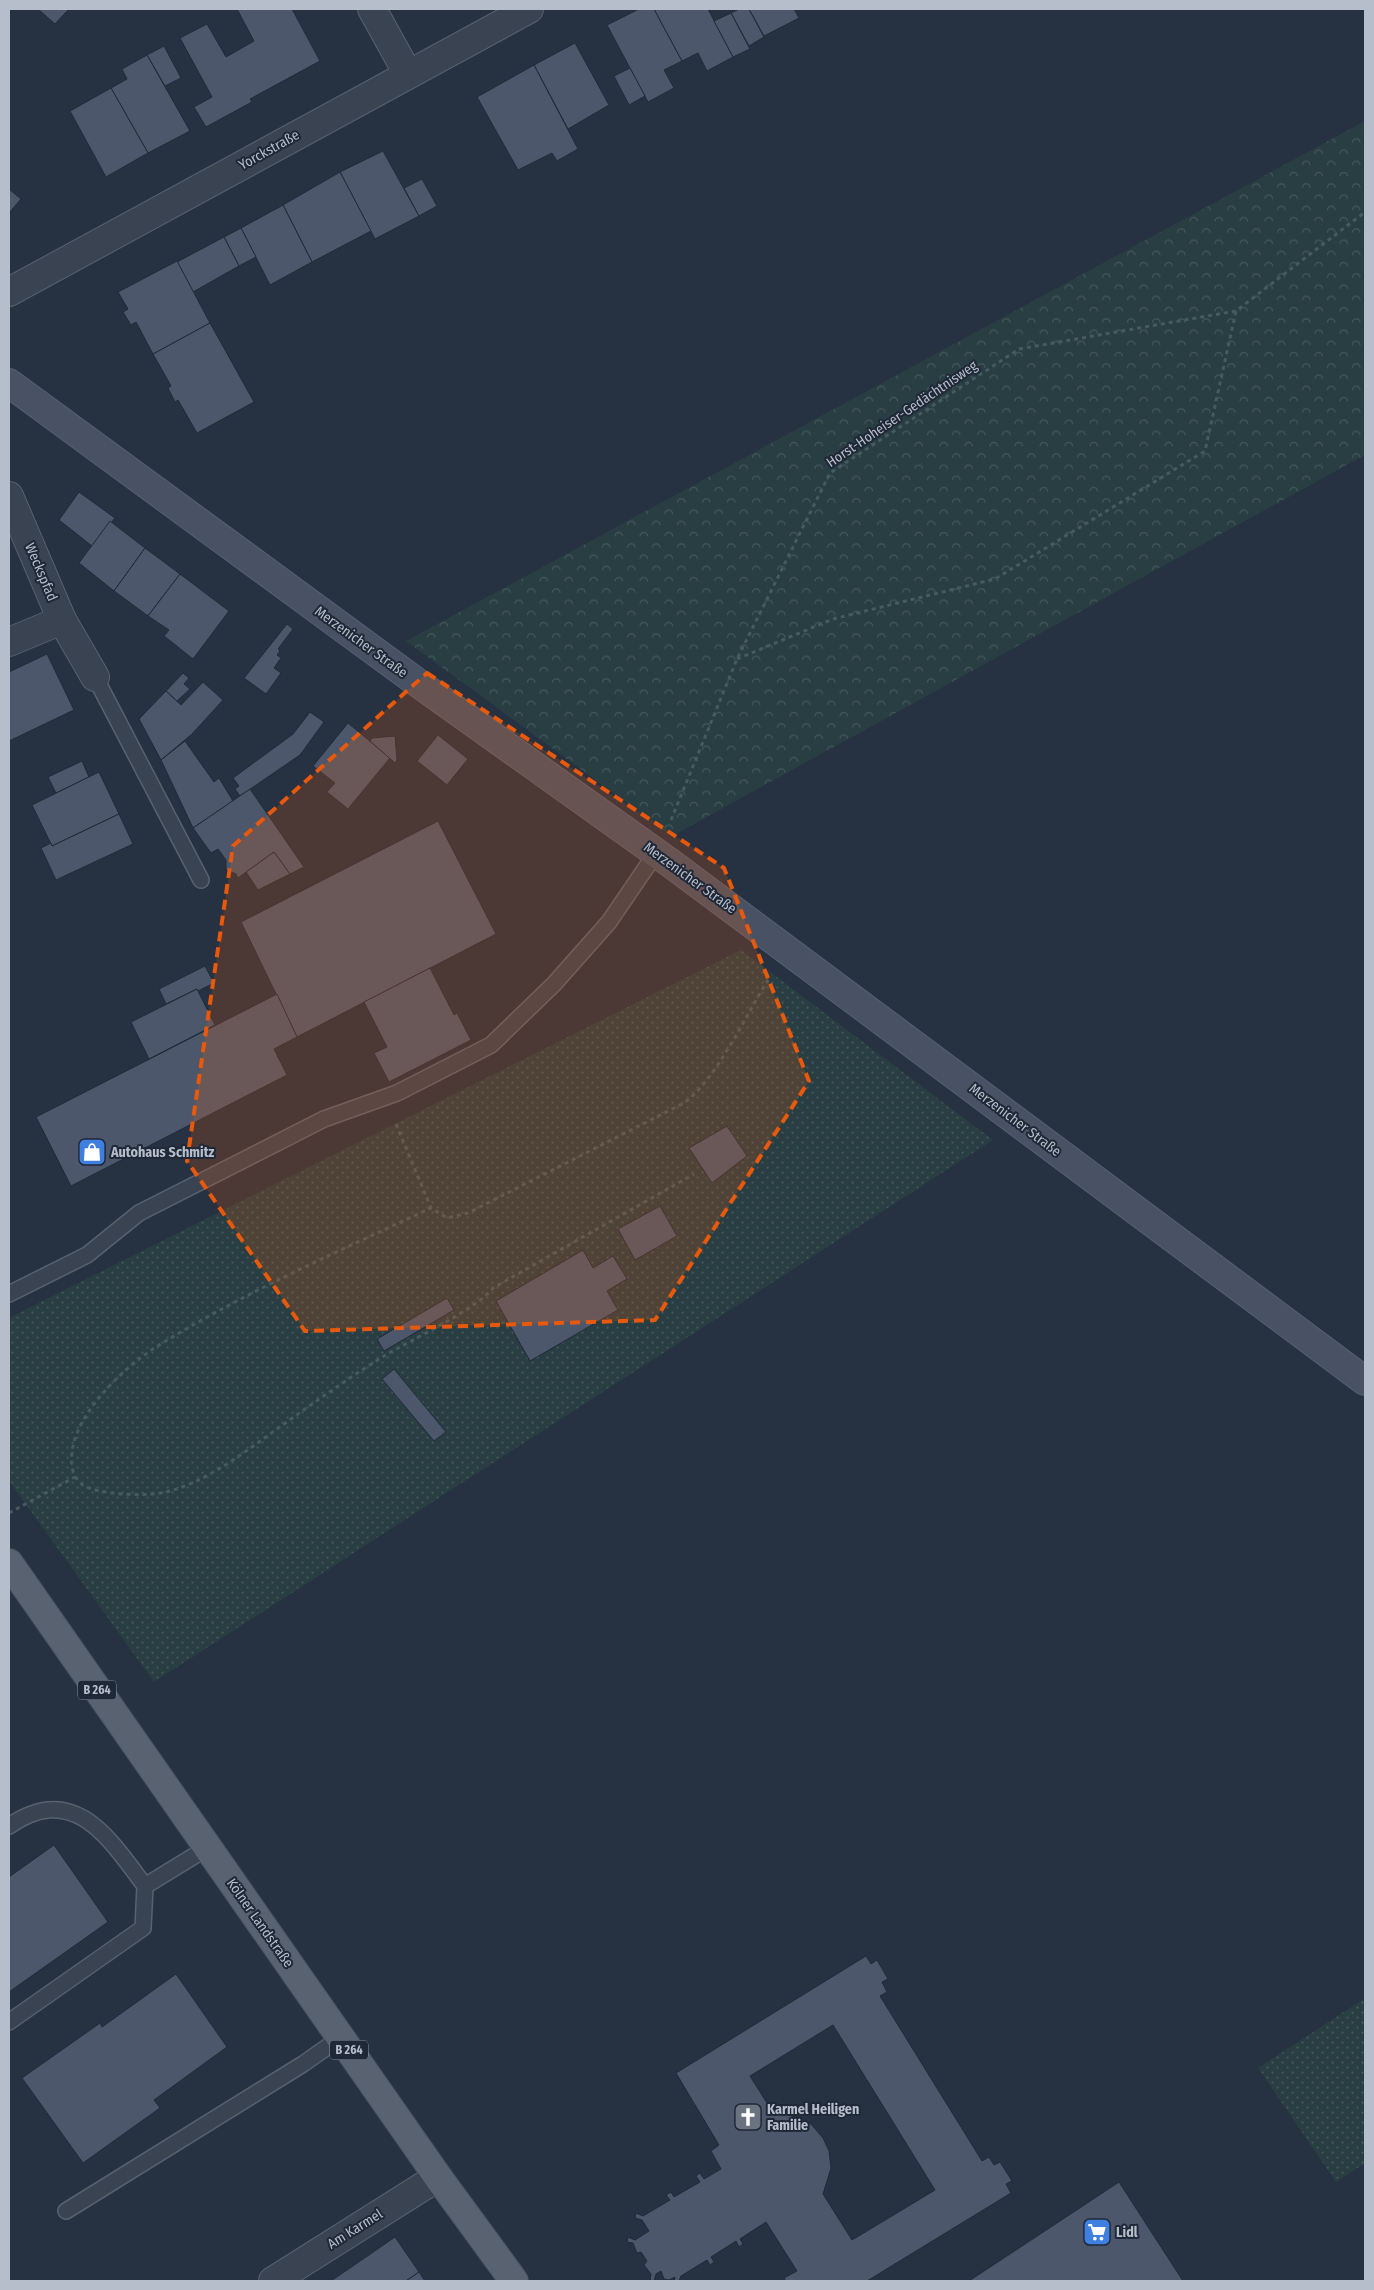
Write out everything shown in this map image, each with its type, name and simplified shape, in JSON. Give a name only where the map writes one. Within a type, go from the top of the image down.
[{"type":"main road","name":"Kölner Landstraße","points":[[12,1574],[438,2177],[514,2281]]},
{"type":"street","points":[[372,9],[408,74]]},
{"type":"street","name":"Yorckstraße","points":[[9,292],[529,9]]},
{"type":"street","name":"Merzenicher Straße","points":[[9,383],[426,689],[787,949],[1365,1382]]},
{"type":"street","name":"Weckspfad","points":[[9,496],[62,620],[95,677]]},
{"type":"street","points":[[9,642],[62,620]]},
{"type":"street","name":"Am Karmel","points":[[273,2281],[438,2177]]},
{"type":"lane","points":[[95,677],[201,880]]},
{"type":"lane","points":[[9,1294],[88,1255],[139,1213],[324,1118],[396,1093],[491,1045],[554,984],[662,858]]},
{"type":"lane","points":[[9,1826],[21,1817],[39,1810],[64,1808],[91,1821],[113,1843],[145,1886],[143,1928],[9,2022]]},
{"type":"lane","points":[[145,1886],[207,1848]]},
{"type":"lane","points":[[66,2211],[304,2064],[340,2038]]},
{"type":"path","name":"Horst-Hoheiser-Gedächtnisweg","points":[[662,858],[667,830],[737,659],[830,473],[1019,349],[1236,311],[1365,212]]},
{"type":"path","points":[[737,659],[833,619],[994,579],[1205,451],[1236,311]]},
{"type":"path","points":[[396,1124],[431,1208],[447,1218],[468,1213],[684,1103],[696,1094],[711,1074],[787,949]]},
{"type":"path","points":[[431,1208],[276,1281],[155,1348],[107,1388],[89,1410],[74,1440],[70,1466],[75,1477],[83,1485],[123,1494],[162,1493],[202,1477],[244,1452],[385,1356],[472,1304],[492,1288],[694,1174]]},
{"type":"path","points":[[9,1513],[75,1477]]},
{"type":"highlighted area","points":[[427,673],[724,868],[809,1081],[655,1320],[305,1331],[187,1161],[233,846]]},
{"type":"green space","points":[[1365,121],[1365,455],[672,836],[406,641]]},
{"type":"green space","points":[[741,950],[993,1140],[154,1682],[9,1481],[9,1318]]},
{"type":"green space","points":[[1365,1998],[1365,2163],[1336,2182],[1258,2068]]},
{"type":"building","points":[[38,9],[67,9],[68,10],[55,24]]},
{"type":"building","points":[[237,9],[292,9],[320,61],[250,99],[252,102],[206,127],[194,107],[212,97],[180,38],[207,24],[226,57],[254,41]]},
{"type":"building","points":[[639,9],[654,9],[682,61],[664,70],[674,88],[648,102],[607,25]]},
{"type":"building","points":[[654,9],[708,9],[733,57],[707,71],[698,53],[682,61]]},
{"type":"building","points":[[739,9],[749,9],[764,37],[749,46],[731,13]]},
{"type":"building","points":[[749,9],[794,9],[799,18],[764,36]]},
{"type":"building","points":[[731,13],[750,49],[733,57],[714,21]]},
{"type":"building","points":[[575,43],[609,105],[568,129],[534,65]]},
{"type":"building","points":[[164,46],[181,78],[165,86],[147,55]]},
{"type":"building","points":[[147,55],[190,131],[148,153],[111,88],[127,79],[122,69]]},
{"type":"building","points":[[534,65],[578,149],[557,161],[552,153],[518,170],[477,97]]},
{"type":"building","points":[[630,68],[645,96],[629,105],[614,76]]},
{"type":"building","points":[[111,88],[148,153],[106,177],[70,111]]},
{"type":"building","points":[[383,151],[419,216],[375,239],[340,172]]},
{"type":"building","points":[[340,172],[371,231],[312,262],[283,205]]},
{"type":"building","points":[[422,179],[437,206],[419,216],[404,188]]},
{"type":"building","points":[[9,189],[21,199],[9,213]]},
{"type":"building","points":[[283,205],[312,262],[270,285],[241,228]]},
{"type":"building","points":[[241,228],[256,257],[239,266],[224,237]]},
{"type":"building","points":[[224,237],[239,266],[193,292],[177,262]]},
{"type":"building","points":[[177,261],[210,323],[153,354],[136,322],[131,325],[123,312],[128,309],[118,292]]},
{"type":"building","points":[[210,323],[254,402],[197,433],[178,400],[175,402],[168,388],[171,386],[153,354]]},
{"type":"building","points":[[79,492],[115,518],[92,546],[59,520]]},
{"type":"building","points":[[110,521],[145,548],[114,591],[79,563]]},
{"type":"building","points":[[145,548],[180,574],[148,616],[114,591]]},
{"type":"building","points":[[180,574],[229,611],[193,659],[164,636],[169,630],[148,616]]},
{"type":"building","points":[[287,624],[293,629],[278,649],[280,651],[277,655],[281,658],[274,668],[281,673],[266,694],[244,678]]},
{"type":"building","points":[[47,654],[74,710],[9,741],[9,672]]},
{"type":"building","points":[[183,673],[189,678],[184,684],[190,689],[177,701],[166,691]]},
{"type":"building","points":[[203,682],[223,700],[192,734],[161,760],[139,719],[166,691],[181,705]]},
{"type":"building","points":[[310,712],[324,722],[300,755],[240,796],[235,789],[239,786],[233,778],[293,734]]},
{"type":"building","points":[[348,723],[390,758],[348,809],[327,792],[335,783],[313,766]]},
{"type":"building","points":[[438,735],[468,759],[447,785],[417,761]]},
{"type":"building","points":[[395,736],[397,760],[395,763],[370,741],[372,738]]},
{"type":"building","points":[[185,741],[214,782],[219,778],[233,801],[193,828],[161,760]]},
{"type":"building","points":[[82,761],[89,777],[56,793],[48,777]]},
{"type":"building","points":[[99,772],[119,814],[52,846],[32,805]]},
{"type":"building","points":[[250,789],[304,867],[290,874],[274,852],[238,878],[236,874],[226,870],[226,860],[218,849],[211,853],[193,828]]},
{"type":"building","points":[[119,814],[133,844],[56,880],[41,848],[51,843],[52,846]]},
{"type":"building","points":[[438,821],[496,934],[297,1037],[241,922]]},
{"type":"building","points":[[274,852],[290,874],[258,890],[246,872]]},
{"type":"building","points":[[205,966],[214,983],[166,1004],[159,989]]},
{"type":"building","points":[[430,968],[454,1015],[457,1013],[471,1040],[389,1082],[374,1053],[387,1047],[364,1002]]},
{"type":"building","points":[[197,989],[215,1025],[149,1059],[131,1022]]},
{"type":"building","points":[[277,994],[297,1037],[274,1049],[287,1075],[71,1186],[36,1117]]},
{"type":"building","points":[[727,1126],[747,1156],[712,1183],[689,1148]]},
{"type":"building","points":[[660,1206],[677,1236],[635,1260],[618,1229]]},
{"type":"building","points":[[583,1250],[593,1268],[613,1256],[627,1279],[607,1291],[618,1310],[530,1361],[496,1301]]},
{"type":"building","points":[[447,1298],[454,1310],[384,1351],[377,1339]]},
{"type":"building","points":[[394,1369],[446,1432],[434,1441],[382,1379]]},
{"type":"building","points":[[54,1845],[108,1922],[9,1992],[9,1877]]},
{"type":"building","name":"Karmel Heiligen Familie","points":[[866,1956],[871,1964],[877,1960],[888,1979],[882,1982],[887,1992],[880,1996],[982,2161],[989,2157],[994,2165],[1000,2162],[1012,2181],[1006,2184],[1011,2193],[867,2281],[786,2281],[784,2278],[797,2271],[766,2222],[740,2239],[743,2244],[739,2247],[736,2241],[711,2257],[714,2262],[710,2265],[707,2260],[681,2276],[679,2281],[674,2281],[675,2277],[669,2280],[664,2279],[661,2271],[656,2274],[654,2281],[650,2280],[651,2274],[644,2265],[647,2261],[641,2252],[637,2253],[633,2243],[627,2242],[628,2237],[635,2240],[649,2231],[642,2220],[635,2218],[636,2213],[643,2216],[670,2200],[666,2195],[671,2192],[674,2197],[700,2182],[696,2176],[700,2173],[704,2179],[721,2169],[711,2151],[719,2145],[676,2073]],"holes":[[[833,2025],[935,2190],[852,2240],[823,2194],[831,2168],[829,2151],[823,2138],[811,2124],[801,2119],[786,2114],[774,2114],[750,2076]]]},
{"type":"building","points":[[176,1974],[227,2047],[154,2100],[160,2108],[83,2163],[22,2078],[100,2023],[102,2027]]},
{"type":"building","name":"Lidl","points":[[1119,2182],[1183,2281],[969,2281]]},
{"type":"building","points":[[395,2237],[419,2272],[406,2281],[331,2281]]},
{"type":"building","points":[[419,2272],[425,2281],[406,2281]]},
{"type":"place","name":"Autohaus Schmitz","points":[[92,1152]]},
{"type":"place","name":"Karmel Heiligen Familie","points":[[748,2117]]},
{"type":"place","name":"Lidl","points":[[1097,2232]]}]
